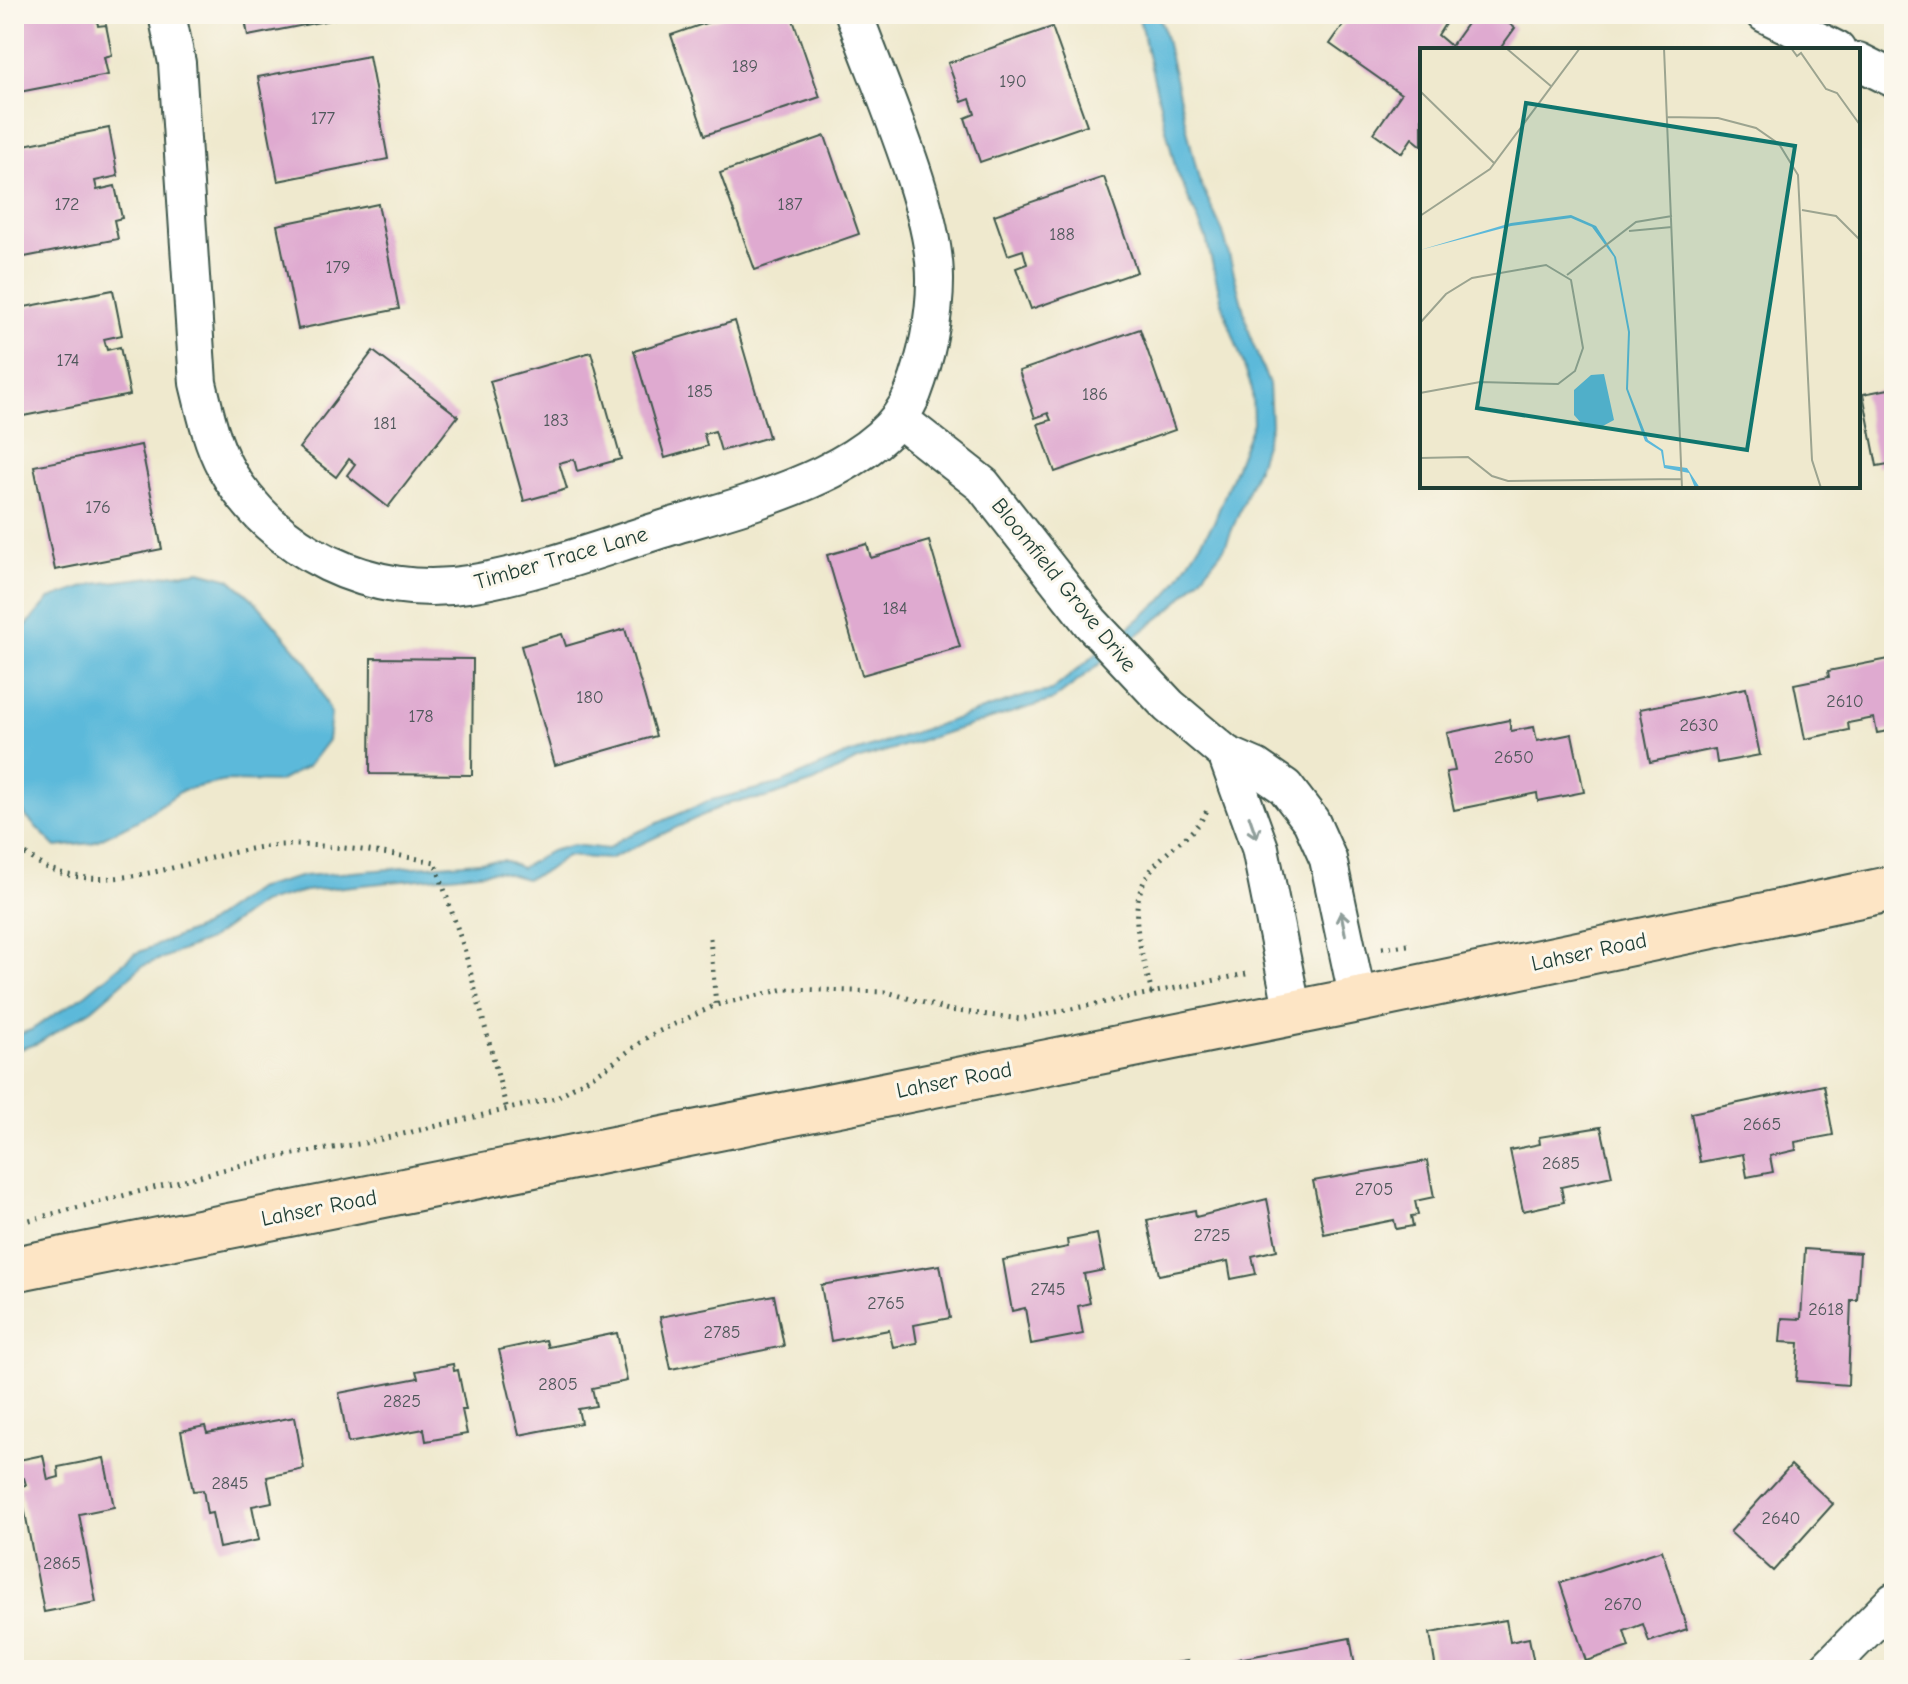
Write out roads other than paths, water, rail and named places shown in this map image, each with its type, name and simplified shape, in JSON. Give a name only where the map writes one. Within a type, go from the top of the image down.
[{"type":"street","name":"Timber Trace Lane","points":[[167,14],[177,63],[198,383],[208,427],[226,468],[254,506],[286,538],[318,560],[376,581],[424,588],[467,585],[521,572],[787,489],[872,446],[899,419],[913,394],[923,361],[935,279],[928,227],[854,14]]},
{"type":"street","points":[[1765,14],[1833,48]]},
{"type":"street","points":[[1860,62],[1894,79]]},
{"type":"street","name":"Bloomfield Grove Drive","points":[[899,419],[983,485],[1091,623],[1148,685],[1226,754],[1256,767],[1285,787],[1311,821],[1328,859],[1358,1000]]},
{"type":"street","name":"Bloomfield Grove Drive","points":[[1226,754],[1260,848],[1293,1013]]},
{"type":"street","name":"Lahser Road","points":[[14,1269],[1358,1000],[1894,888]]},
{"type":"street","points":[[1826,1670],[1894,1601]]},
{"type":"water","points":[[1138,14],[1157,14],[1163,27],[1199,180],[1223,232],[1252,342],[1269,384],[1271,425],[1225,547],[1172,608],[1053,700],[857,760],[814,782],[766,798],[731,802],[609,859],[566,856],[546,871],[526,879],[497,871],[305,891],[261,903],[209,940],[142,966],[92,1009],[38,1043],[14,1051],[14,1036],[31,1030],[86,994],[134,954],[202,927],[256,889],[303,876],[503,860],[521,868],[551,851],[573,845],[608,849],[621,839],[711,800],[782,783],[843,756],[1028,695],[1051,691],[1167,596],[1214,522],[1253,423],[1252,389],[1223,307],[1206,238],[1176,170]]},
{"type":"water","points":[[200,571],[230,579],[255,601],[309,665],[331,714],[328,740],[308,766],[278,782],[226,781],[183,790],[137,821],[92,843],[56,847],[26,817],[14,793],[14,640],[49,599],[94,584]]}]
